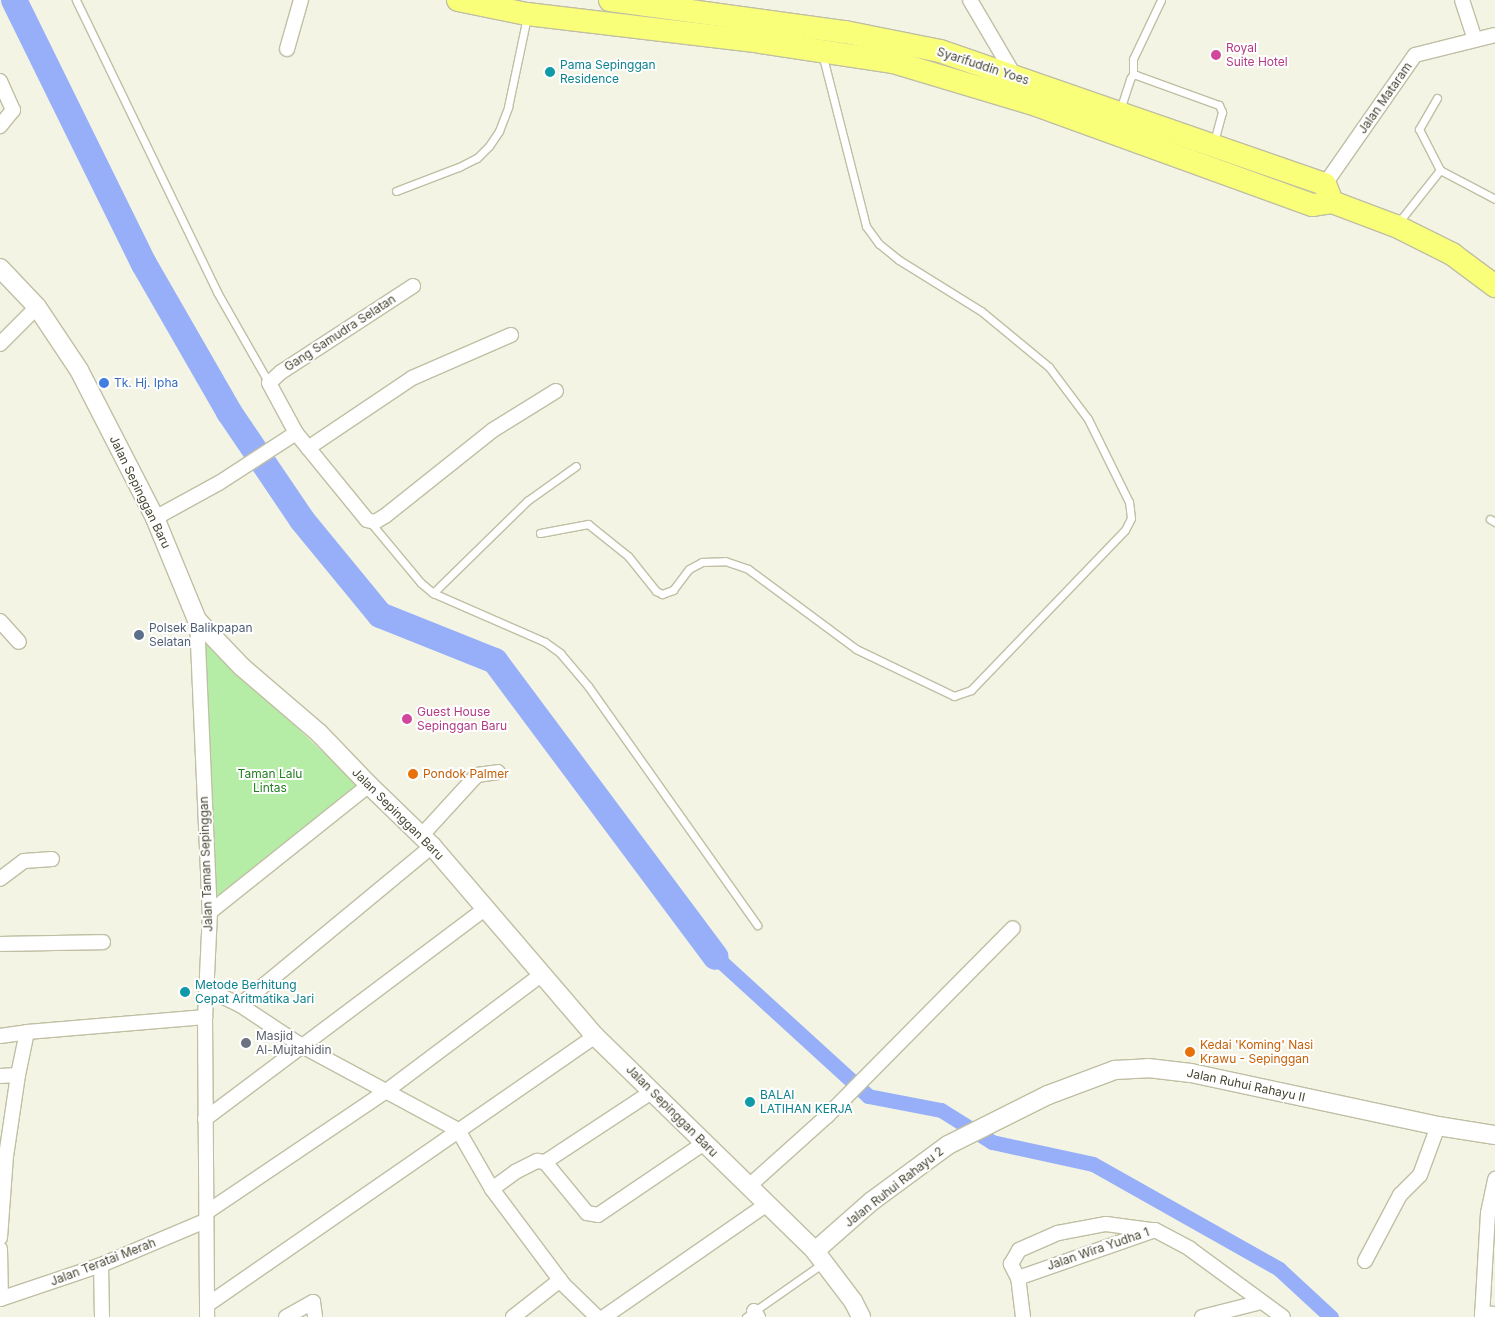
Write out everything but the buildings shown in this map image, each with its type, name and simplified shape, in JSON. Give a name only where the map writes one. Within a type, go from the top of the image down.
[{"type":"highway","points":[[458,0],[527,14],[761,42],[822,54],[893,62],[1116,122],[1313,205],[1328,193]]},
{"type":"highway","name":"Syarifuddin Yoes","points":[[610,0],[637,2],[845,32],[940,51],[1014,75],[1116,122],[1213,145],[1328,193],[1396,226],[1452,254],[1491,280]]},
{"type":"street","points":[[287,49],[301,0]]},
{"type":"street","points":[[970,0],[1014,75]]},
{"type":"street","points":[[1462,0],[1475,40]]},
{"type":"street","name":"Jalan Mataram","points":[[1328,193],[1414,57],[1495,35]]},
{"type":"street","points":[[0,81],[13,110],[0,126]]},
{"type":"street","name":"Jalan Sepinggan Baru","points":[[0,268],[37,307],[79,370],[155,518],[197,620],[242,667],[319,732],[368,785],[427,840],[595,1036],[819,1257],[853,1301],[861,1317]]},
{"type":"street","name":"Gang Samudra Selatan","points":[[269,383],[281,372],[413,286]]},
{"type":"street","points":[[0,344],[37,307]]},
{"type":"street","points":[[308,448],[412,378],[511,335]]},
{"type":"street","points":[[269,383],[292,436],[308,448],[371,523],[385,516],[493,430],[556,391]]},
{"type":"street","points":[[155,518],[219,483],[292,436]]},
{"type":"street","name":"Jalan Taman Sepinggan","points":[[197,620],[210,912],[205,1017],[204,1120],[207,1311]]},
{"type":"street","points":[[2,628],[19,642]]},
{"type":"street","points":[[240,1005],[427,840],[477,775],[489,771],[498,772]]},
{"type":"street","points":[[210,912],[368,785]]},
{"type":"street","points":[[0,879],[24,861],[52,859]]},
{"type":"street","points":[[204,1120],[486,908]]},
{"type":"street","points":[[749,1186],[827,1116],[1013,928]]},
{"type":"street","points":[[0,944],[103,942]]},
{"type":"street","name":"Jalan Teratai Merah","points":[[0,1299],[101,1265],[206,1216],[385,1092],[542,974]]},
{"type":"street","points":[[206,989],[240,1005],[302,1046],[458,1130],[492,1189],[560,1280],[597,1317]]},
{"type":"street","points":[[0,1036],[205,1017]]},
{"type":"street","points":[[0,1238],[6,1156],[18,1075],[27,1032]]},
{"type":"street","points":[[207,1311],[458,1130],[595,1036]]},
{"type":"street","name":"Jalan Ruhui Rahayu II","points":[[1004,1116],[1098,1074],[1148,1068],[1191,1073],[1438,1126],[1495,1134]]},
{"type":"street","points":[[0,1076],[18,1075]]},
{"type":"street","points":[[492,1189],[515,1172],[537,1161],[546,1162],[653,1092]]},
{"type":"street","name":"Jalan Ruhui Rahayu 2","points":[[819,1257],[872,1201],[948,1145],[1004,1116]]},
{"type":"street","points":[[1365,1262],[1400,1195],[1420,1175],[1438,1126]]},
{"type":"street","points":[[546,1162],[587,1213],[598,1215],[703,1144]]},
{"type":"street","points":[[1486,1315],[1495,1179]]},
{"type":"street","points":[[604,1317],[767,1204]]},
{"type":"street","points":[[1023,1317],[1018,1278],[1011,1264],[1019,1250],[1058,1233],[1106,1224],[1155,1230]]},
{"type":"street","name":"Jalan Wira Yudha 1","points":[[1018,1278],[1155,1230],[1190,1249],[1283,1317]]},
{"type":"street","points":[[0,1249],[0,1299]]},
{"type":"street","points":[[101,1265],[102,1317]]},
{"type":"street","points":[[513,1317],[560,1280]]},
{"type":"street","points":[[286,1317],[313,1302],[315,1317]]},
{"type":"street","points":[[1202,1317],[1262,1302]]},
{"type":"lane","points":[[76,0],[217,292],[269,383]]},
{"type":"lane","points":[[1116,122],[1133,74],[1133,59],[1161,0]]},
{"type":"lane","points":[[396,191],[459,167],[477,158],[489,146],[500,131],[508,107],[527,14]]},
{"type":"lane","points":[[540,533],[588,524],[628,556],[656,591],[662,594],[673,590],[689,569],[702,562],[725,561],[748,569],[856,649],[954,696],[971,690],[1125,530],[1131,518],[1129,502],[1088,418],[1049,367],[981,311],[899,260],[879,244],[866,226],[822,54]]},
{"type":"lane","points":[[1133,74],[1219,105],[1222,112],[1213,145]]},
{"type":"lane","points":[[1437,98],[1419,129],[1440,170],[1495,199]]},
{"type":"lane","points":[[1396,226],[1440,170]]},
{"type":"lane","points":[[433,593],[527,501],[576,466]]},
{"type":"lane","points":[[371,523],[421,583],[433,593],[545,642],[560,653],[588,686],[757,925]]},
{"type":"lane","points":[[753,1315],[819,1257]]},
{"type":"green space","name":"Taman Lalu Lintas","points":[[205,641],[358,785],[217,896]]},
{"type":"waterway","points":[[14,0],[144,264],[229,412],[302,520],[380,615],[495,661],[716,957]]},
{"type":"waterway","points":[[716,957],[868,1096],[941,1110],[992,1142],[1093,1164],[1279,1269],[1331,1317]]},
{"type":"place","name":"Royal Suite Hotel","points":[[1216,55]]},
{"type":"place","name":"Pama Sepinggan Residence","points":[[550,72]]},
{"type":"place","name":"Tk. Hj. Ipha","points":[[104,383]]},
{"type":"place","name":"Polsek Balikpapan Selatan","points":[[139,635]]},
{"type":"place","name":"Guest House Sepinggan Baru","points":[[407,719]]},
{"type":"place","name":"Pondok Palmer","points":[[413,774]]},
{"type":"place","name":"Metode Berhitung Cepat Aritmatika Jari","points":[[185,992]]},
{"type":"place","name":"Masjid Al-Mujtahidin","points":[[246,1043]]},
{"type":"place","name":"Kedai 'Koming' Nasi Krawu - Sepinggan","points":[[1190,1052]]},
{"type":"place","name":"BALAI LATIHAN KERJA","points":[[750,1102]]}]
